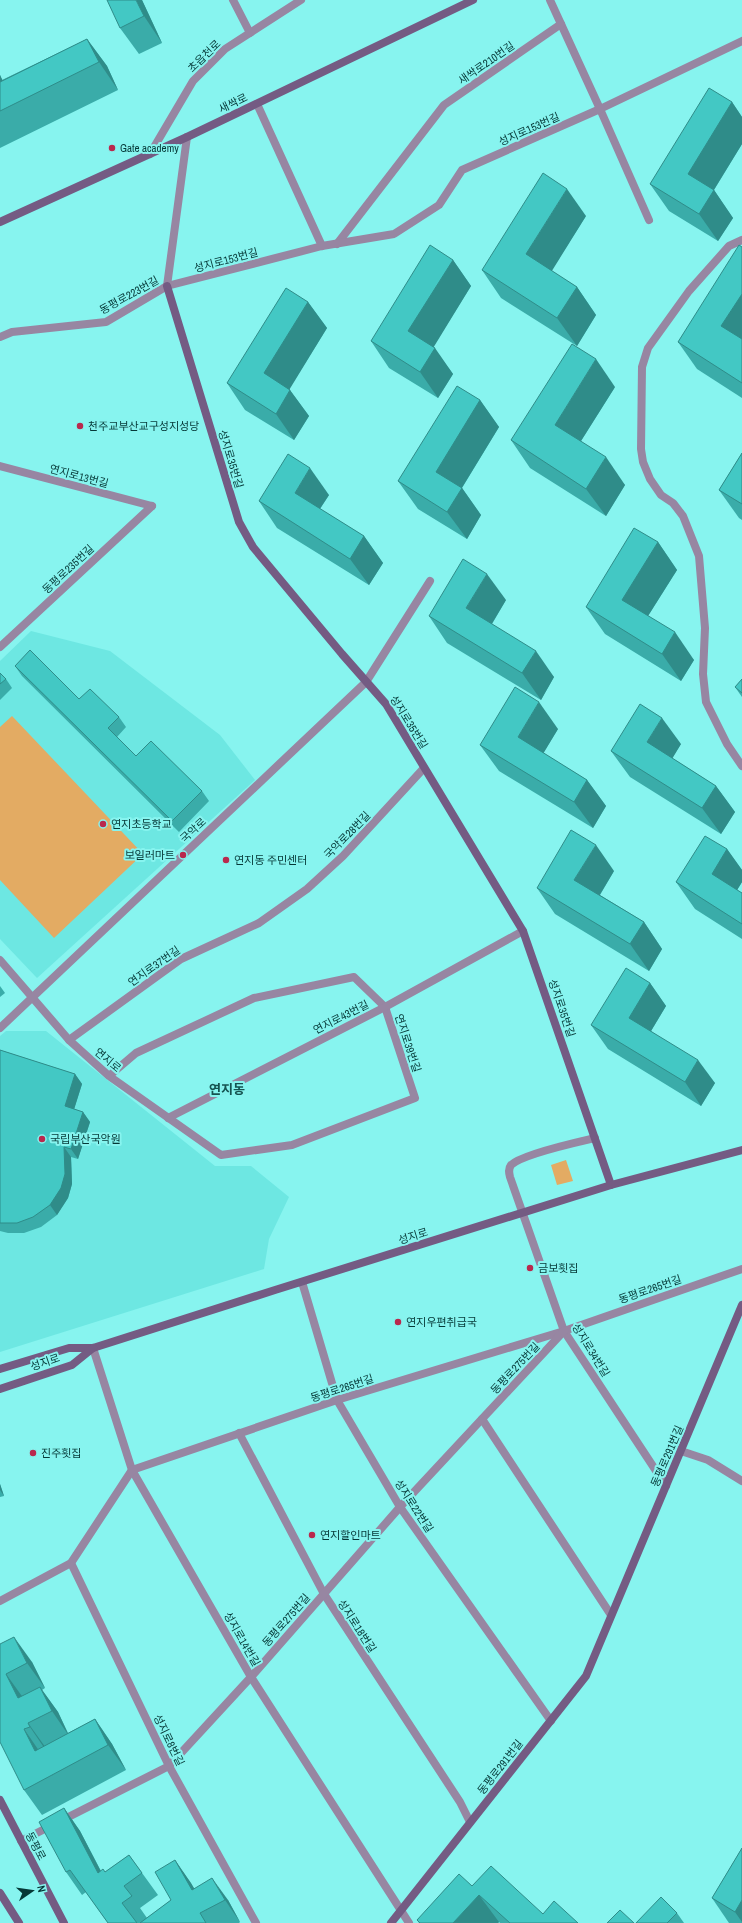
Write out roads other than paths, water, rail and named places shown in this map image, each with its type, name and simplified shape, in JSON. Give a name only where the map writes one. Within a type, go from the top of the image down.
[{"type":"main road","name":"새싹로","points":[[0,222],[187,137],[473,0]]},
{"type":"main road","name":"성지로35번길","points":[[167,286],[239,522],[253,546],[386,704],[523,931],[611,1186]]},
{"type":"main road","name":"성지로","points":[[0,1369],[69,1348],[93,1348],[611,1186],[742,1150]]},
{"type":"main road","name":"동평로291번길","points":[[391,1923],[586,1676],[742,1305]]},
{"type":"main road","name":"성지로","points":[[0,1389],[72,1365],[93,1348]]},
{"type":"main road","name":"동평로","points":[[0,1800],[64,1923]]},
{"type":"main road","points":[[0,1893],[19,1923]]},
{"type":"street","points":[[233,0],[250,33]]},
{"type":"street","name":"초읍천로","points":[[150,154],[193,81],[225,49],[301,0]]},
{"type":"street","points":[[550,0],[649,220]]},
{"type":"street","name":"새싹로210번길","points":[[337,244],[444,106],[561,24]]},
{"type":"street","name":"성지로153번길","points":[[167,286],[322,246],[394,234],[439,205],[462,170],[600,109],[742,41]]},
{"type":"street","points":[[257,104],[322,246]]},
{"type":"street","name":"동평로223번길","points":[[0,337],[12,332],[106,322],[167,286],[187,137]]},
{"type":"street","points":[[742,240],[729,246],[689,291],[648,348],[642,367],[640,449],[642,462],[650,479],[661,495],[673,503],[682,516],[698,556],[706,628],[703,674],[706,702],[727,744],[742,766]]},
{"type":"street","name":"연지로13번길","points":[[0,466],[152,506]]},
{"type":"street","name":"동평로235번길","points":[[0,647],[152,506]]},
{"type":"street","name":"국악로","points":[[0,1028],[366,682],[430,581]]},
{"type":"street","name":"국악로28번길","points":[[259,923],[307,889],[343,856],[424,768]]},
{"type":"street","name":"연지로37번길","points":[[69,1040],[181,959],[259,923]]},
{"type":"street","name":"연지로43번길","points":[[168,1118],[384,1007],[523,931]]},
{"type":"street","name":"연지로","points":[[0,960],[69,1040],[109,1076],[222,1155]]},
{"type":"street","name":"연지로39번길","points":[[109,1076],[136,1053],[254,998],[354,977],[384,1007],[415,1098],[292,1145],[222,1155]]},
{"type":"street","name":"성지로34번길","points":[[595,1138],[533,1154],[511,1165],[508,1171],[564,1331],[666,1486]]},
{"type":"street","name":"동평로265번길","points":[[132,1470],[337,1400],[564,1331],[742,1269]]},
{"type":"street","name":"성지로22번길","points":[[302,1282],[337,1400],[400,1507],[551,1721]]},
{"type":"street","name":"동평로275번길","points":[[21,1841],[169,1766],[251,1677],[400,1507],[564,1331]]},
{"type":"street","name":"성지로14번길","points":[[93,1348],[132,1470],[251,1677],[402,1909],[409,1923]]},
{"type":"street","points":[[482,1419],[611,1615]]},
{"type":"street","name":"성지로18번길","points":[[239,1433],[324,1594],[460,1802],[470,1822]]},
{"type":"street","points":[[681,1451],[708,1460],[742,1481]]},
{"type":"street","points":[[0,1601],[71,1563],[132,1470]]},
{"type":"street","name":"성지로8번길","points":[[71,1563],[169,1766],[256,1923]]},
{"type":"place","name":"Gate academy","points":[[112,148]]},
{"type":"place","name":"천주교부산교구성지성당","points":[[80,426]]},
{"type":"place","name":"연지초등학교","points":[[103,824]]},
{"type":"place","name":"보일러마트","points":[[183,855]]},
{"type":"place","name":"연지동 주민센터","points":[[226,860]]},
{"type":"place","name":"국립부산국악원","points":[[42,1139]]},
{"type":"place","name":"금보횟집","points":[[530,1268]]},
{"type":"place","name":"연지우편취급국","points":[[398,1322]]},
{"type":"place","name":"진주횟집","points":[[33,1453]]},
{"type":"place","name":"연지할인마트","points":[[312,1535]]},
{"type":"district","name":"연지동","points":[[227,1089]]}]
